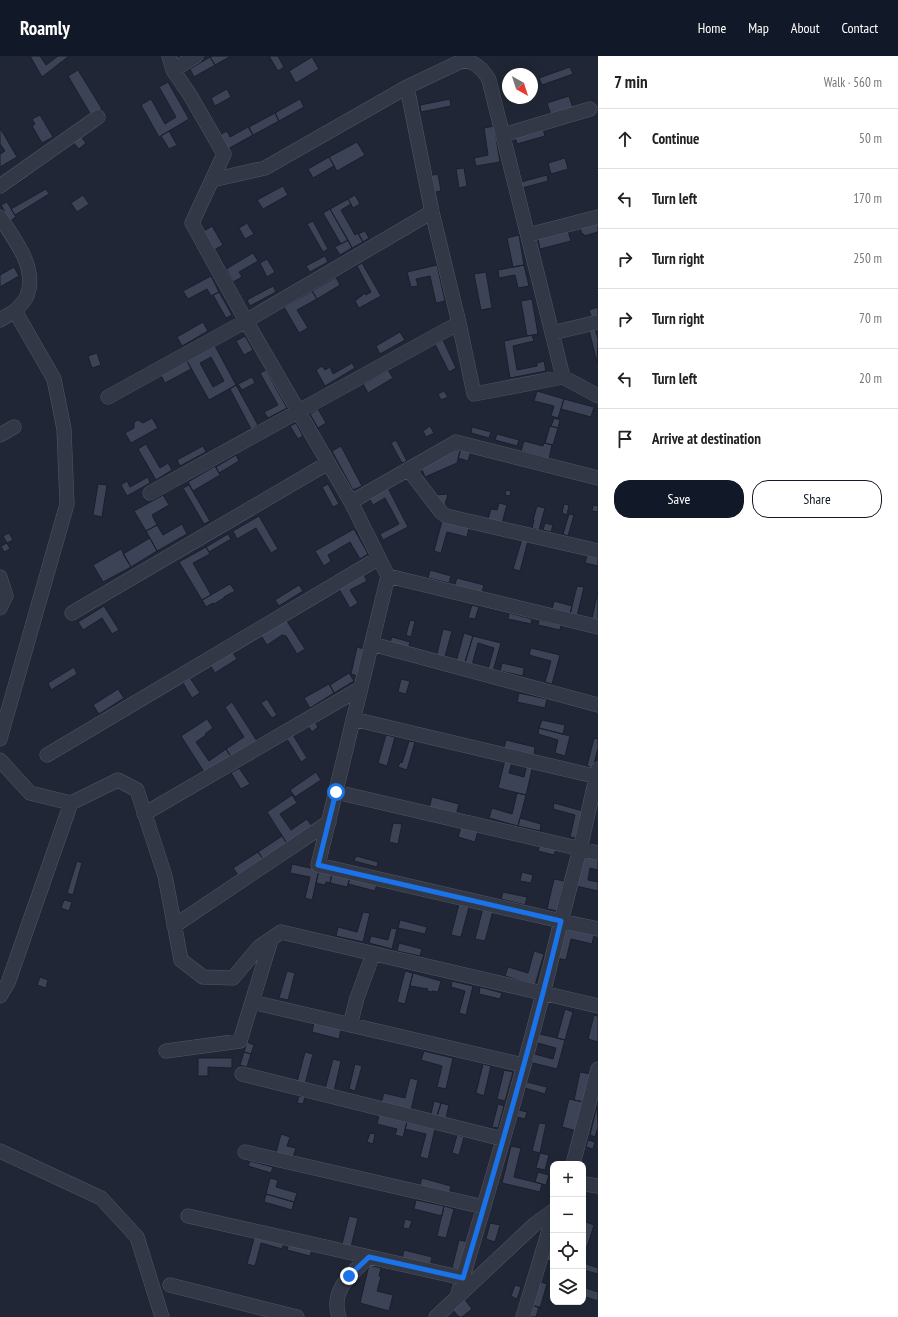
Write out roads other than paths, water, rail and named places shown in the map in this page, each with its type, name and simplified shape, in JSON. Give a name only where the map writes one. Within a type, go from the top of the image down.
[{"type":"street","points":[[196,56],[171,63],[224,154],[192,223],[245,319],[351,502],[388,576],[318,865],[598,929]]},
{"type":"street","points":[[212,180],[265,168],[407,87],[463,58],[476,65],[484,71],[489,80],[563,377]]},
{"type":"street","points":[[407,87],[432,212],[459,323],[474,394],[563,377],[598,396]]},
{"type":"street","points":[[503,135],[590,108]]},
{"type":"street","points":[[0,186],[98,117]]},
{"type":"street","points":[[108,397],[432,212]]},
{"type":"street","points":[[0,216],[24,255],[31,282],[26,298],[15,311],[0,320]]},
{"type":"street","points":[[528,235],[598,217]]},
{"type":"street","points":[[0,739],[67,504],[64,429],[54,379],[15,311]]},
{"type":"street","points":[[552,333],[598,322]]},
{"type":"street","points":[[150,493],[459,323]]},
{"type":"street","points":[[0,435],[14,427]]},
{"type":"street","points":[[351,502],[456,442],[598,478]]},
{"type":"street","points":[[72,613],[328,463]]},
{"type":"street","points":[[408,469],[441,512],[446,516],[598,551]]},
{"type":"street","points":[[47,755],[379,558]]},
{"type":"street","points":[[388,576],[598,626]]},
{"type":"street","points":[[0,577],[6,596],[0,608]]},
{"type":"street","points":[[372,644],[598,705]]},
{"type":"street","points":[[144,814],[361,688]]},
{"type":"street","points":[[353,719],[597,774],[544,993],[457,1297]]},
{"type":"street","points":[[0,760],[30,793],[70,802],[118,780],[137,790],[165,876],[181,960],[203,977],[233,978],[259,947],[282,932],[598,1006]]},
{"type":"street","points":[[336,792],[598,853]]},
{"type":"street","points":[[0,996],[8,983],[70,802]]},
{"type":"street","points":[[174,926],[329,822]]},
{"type":"street","points":[[166,1051],[240,1041],[271,940]]},
{"type":"street","points":[[350,1025],[357,998],[373,954]]},
{"type":"street","points":[[252,1002],[524,1065]]},
{"type":"street","points":[[574,1161],[598,1069]]},
{"type":"street","points":[[242,1074],[503,1139]]},
{"type":"street","points":[[0,1151],[101,1198],[137,1237],[162,1317]]},
{"type":"street","points":[[245,1152],[484,1207]]},
{"type":"street","points":[[586,1184],[598,1186]]},
{"type":"street","points":[[436,1317],[535,1224],[550,1213]]},
{"type":"street","points":[[188,1216],[463,1278]]},
{"type":"street","points":[[523,1317],[550,1227]]},
{"type":"street","points":[[339,1317],[337,1301],[339,1291],[349,1276],[369,1257]]},
{"type":"street","points":[[170,1285],[297,1317]]}]
